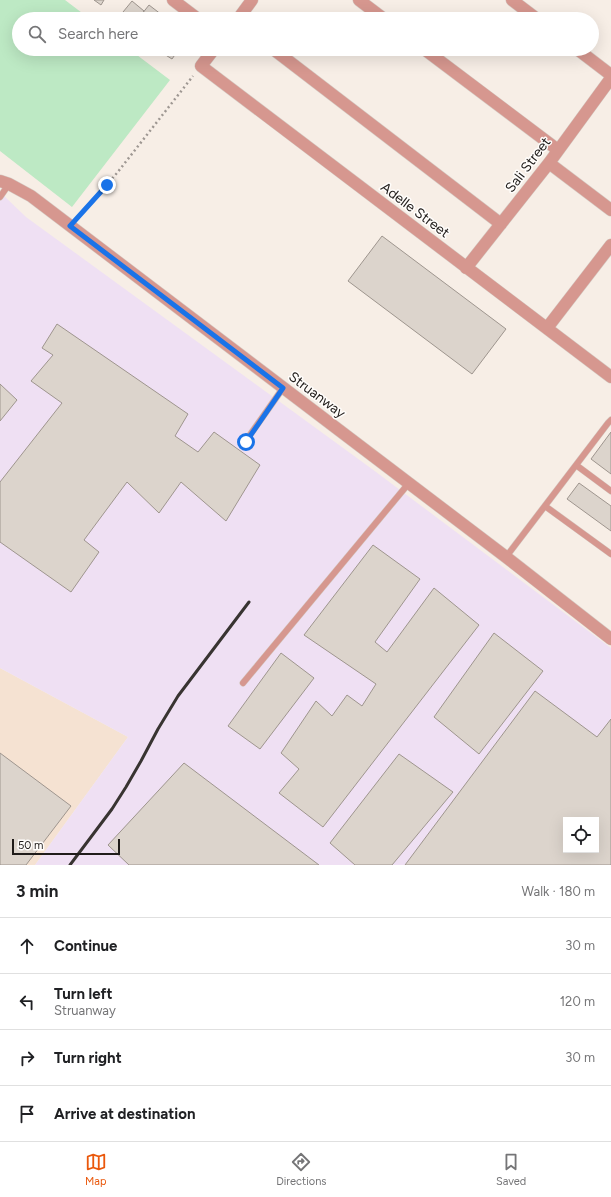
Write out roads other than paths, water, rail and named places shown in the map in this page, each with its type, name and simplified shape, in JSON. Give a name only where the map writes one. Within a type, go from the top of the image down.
[{"type":"street","points":[[173,0],[189,12]]},
{"type":"street","points":[[243,12],[252,0]]},
{"type":"street","points":[[359,0],[375,12]]},
{"type":"street","points":[[512,0],[528,12]]},
{"type":"street","name":"Adelle Street","points":[[209,56],[201,66],[611,377]]},
{"type":"street","points":[[282,56],[501,224]]},
{"type":"street","points":[[433,56],[558,150]]},
{"type":"street","points":[[586,56],[611,77]]},
{"type":"street","name":"Sali Street","points":[[466,268],[549,163],[611,77]]},
{"type":"street","points":[[549,163],[611,210]]},
{"type":"street","name":"Struanway","points":[[5,183],[30,196],[70,226],[506,557],[611,639]]},
{"type":"street","points":[[547,328],[611,245]]},
{"type":"lane","points":[[0,197],[5,183]]},
{"type":"lane","points":[[246,442],[283,388]]},
{"type":"lane","points":[[506,557],[611,420]]},
{"type":"lane","points":[[576,465],[611,491]]},
{"type":"lane","points":[[243,683],[409,483]]},
{"type":"lane","points":[[545,506],[611,554]]},
{"type":"railway","points":[[70,865],[112,809],[178,696],[249,602]]}]
